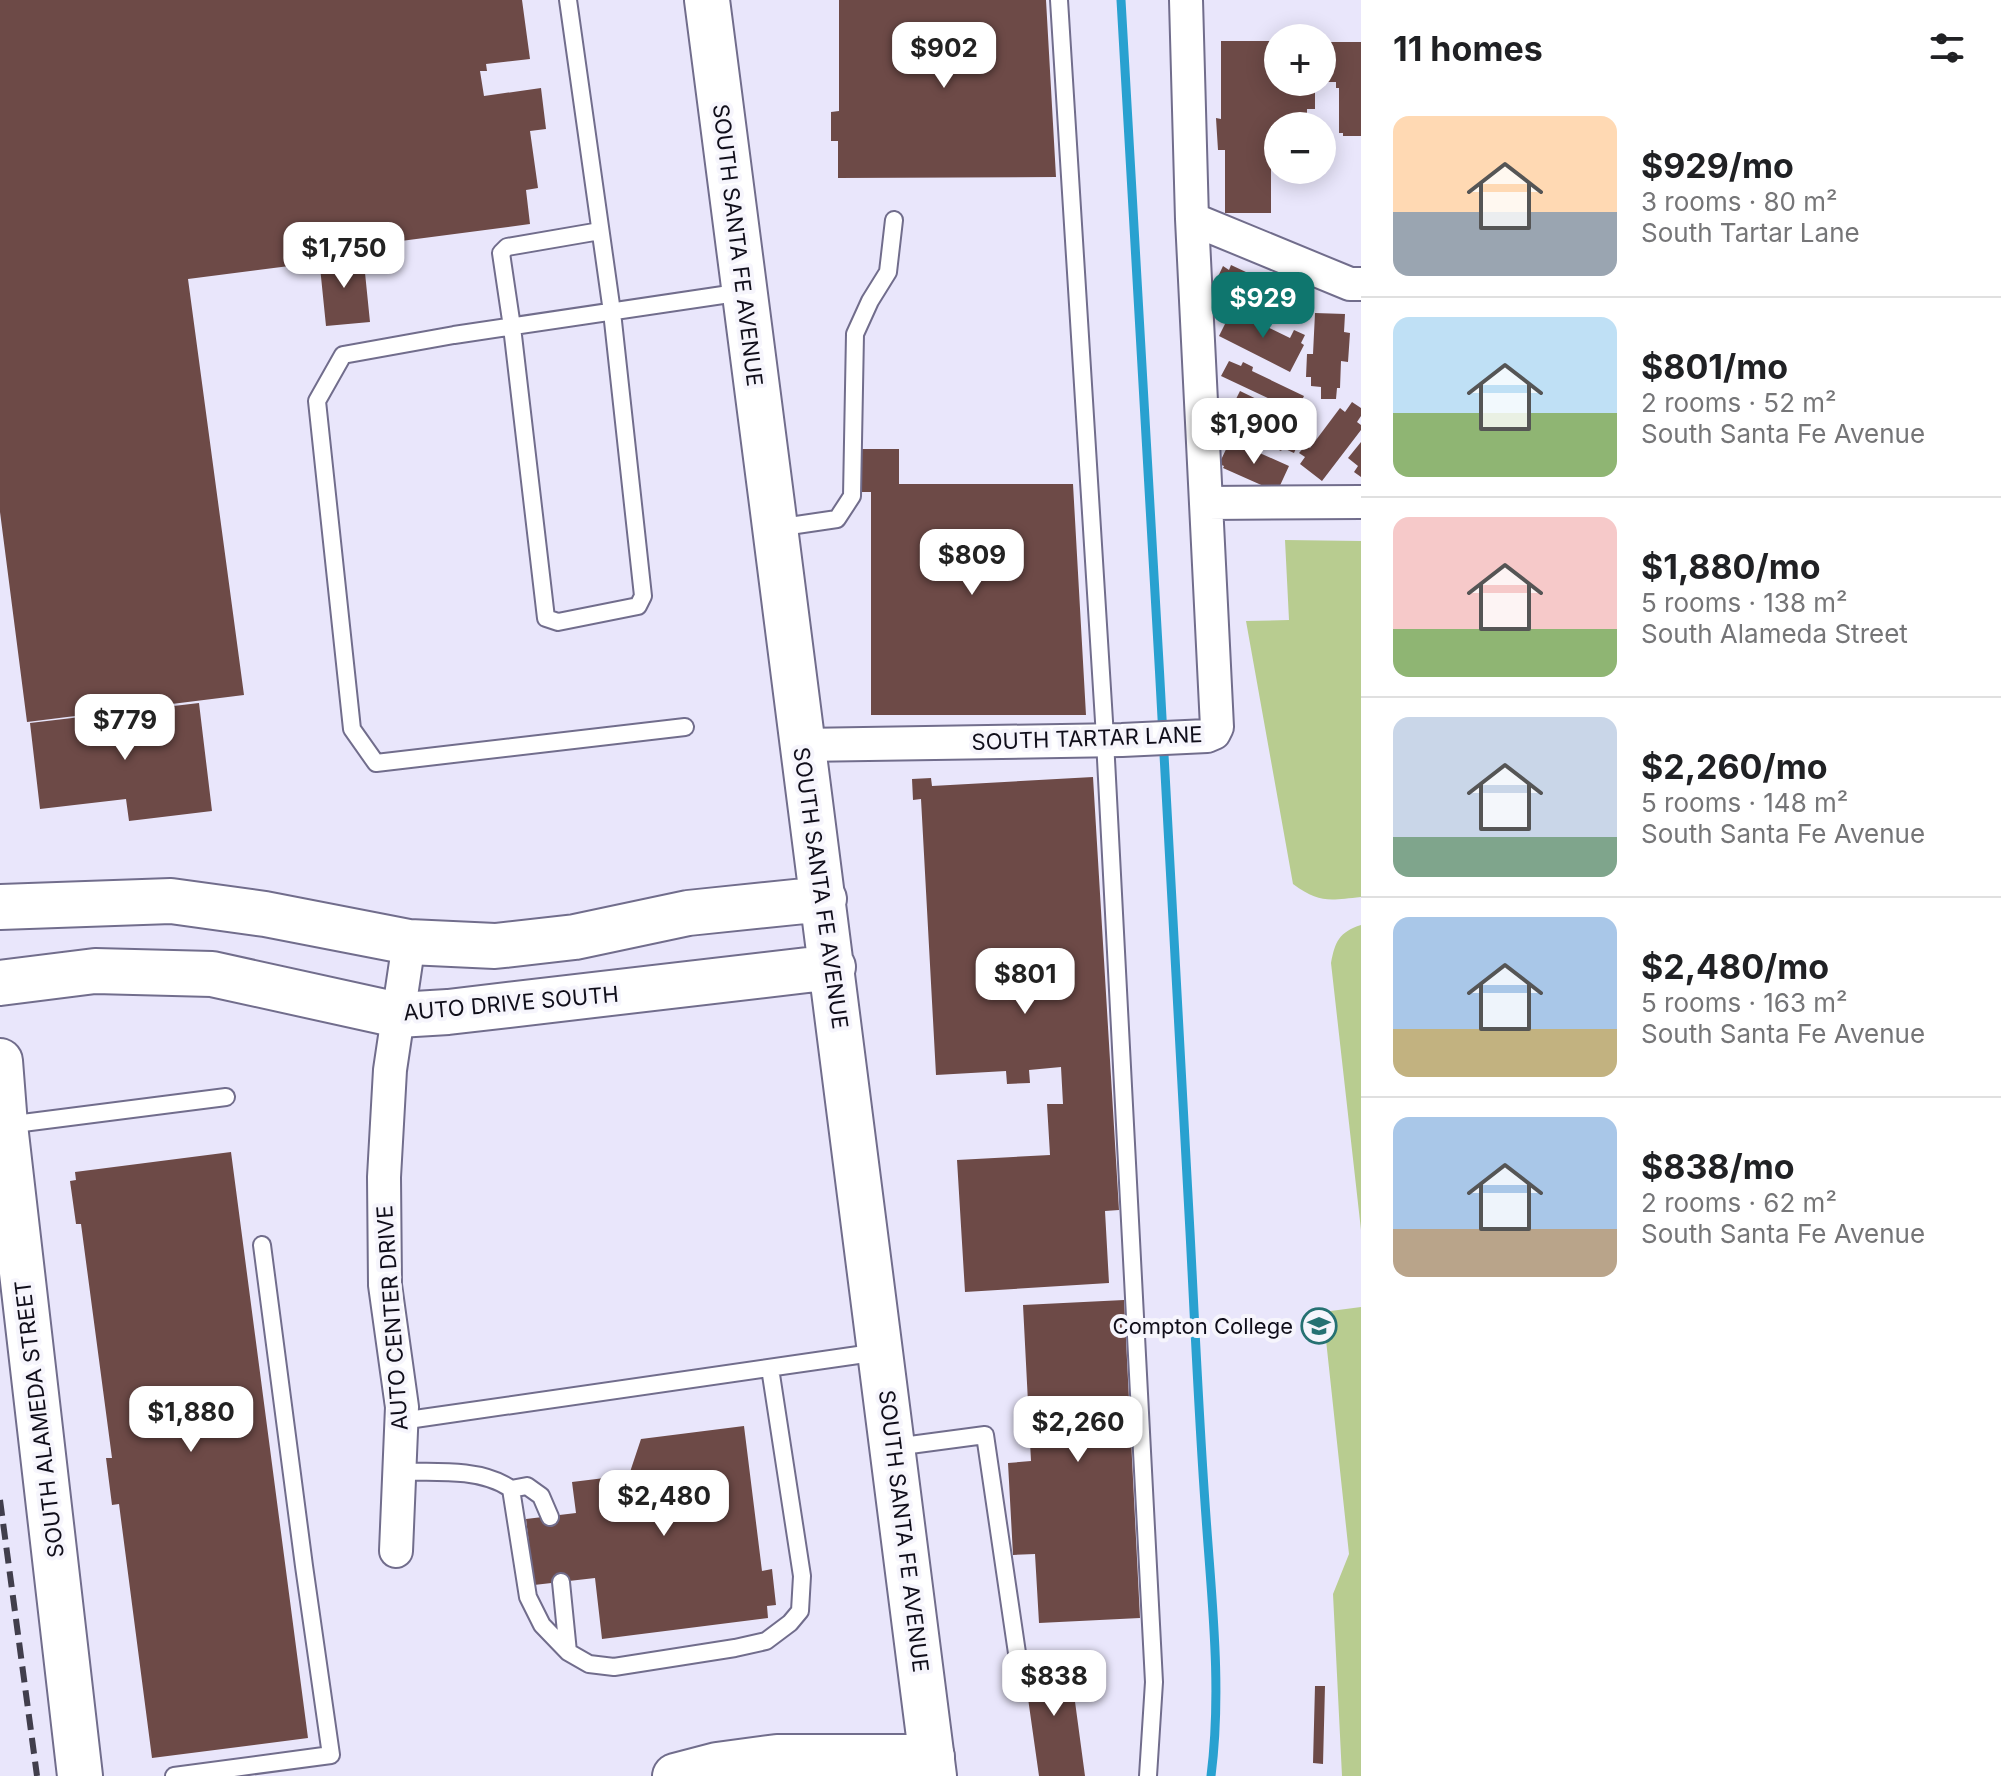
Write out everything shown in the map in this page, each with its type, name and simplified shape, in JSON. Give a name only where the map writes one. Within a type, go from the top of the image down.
[{"type":"main road","name":"SOUTH SANTA FE AVENUE","points":[[707,0],[933,1766]]},
{"type":"main road","points":[[0,907],[171,901],[265,914],[409,942],[495,946],[575,937],[688,913],[824,899]]},
{"type":"main road","name":"AUTO DRIVE SOUTH","points":[[0,983],[95,971],[212,974],[398,1015],[463,1011],[833,967]]},
{"type":"main road","name":"SOUTH ALAMEDA STREET","points":[[0,1061],[80,1776]]},
{"type":"main road","points":[[675,1776],[717,1765],[777,1757],[933,1766]]},
{"type":"street","name":"SOUTH TARTAR LANE","points":[[802,745],[1114,740],[1207,736],[1214,733],[1217,727],[1192,219],[1186,0]]},
{"type":"street","points":[[1192,219],[1350,284],[1361,284]]},
{"type":"street","points":[[1207,503],[1361,502]]},
{"type":"street","name":"AUTO CENTER DRIVE","points":[[396,1551],[402,1407],[385,1285],[384,1177],[390,1070],[409,942]]},
{"type":"lane","points":[[568,0],[612,312],[643,596],[638,606],[558,622],[546,618],[501,253],[507,247],[600,231]]},
{"type":"lane","points":[[1059,0],[1114,740],[1154,1682],[1148,1776]]},
{"type":"lane","points":[[774,528],[837,519],[852,496],[855,334],[888,272],[894,220]]},
{"type":"lane","points":[[685,727],[376,763],[352,729],[317,401],[343,355],[744,292]]},
{"type":"lane","points":[[5,1125],[226,1097]]},
{"type":"lane","points":[[174,1776],[331,1755],[262,1245]]},
{"type":"lane","points":[[401,1421],[881,1352]]},
{"type":"lane","points":[[399,1472],[443,1472],[486,1477],[502,1482],[511,1489],[528,1597],[542,1625],[568,1652],[589,1664],[614,1667],[766,1641],[800,1611],[802,1576],[770,1368]]},
{"type":"lane","points":[[893,1447],[985,1435],[1017,1653]]},
{"type":"lane","points":[[511,1489],[527,1486],[541,1496],[550,1517]]},
{"type":"lane","points":[[561,1582],[568,1652]]},
{"type":"green space","points":[[1285,540],[1361,541],[1361,897],[1318,898],[1293,884],[1246,621],[1289,620]]},
{"type":"green space","points":[[1361,925],[1361,1230],[1331,963],[1339,939]]},
{"type":"green space","points":[[1361,1307],[1361,1776],[1342,1776],[1333,1594],[1349,1554],[1323,1312]]},
{"type":"building","points":[[0,0],[522,0],[530,59],[486,64],[487,71],[480,71],[484,96],[541,88],[546,129],[530,131],[538,188],[526,190],[530,224],[401,241],[399,226],[294,240],[297,265],[188,279],[244,695],[27,722],[0,512]]},
{"type":"building","points":[[839,0],[1046,0],[1056,177],[838,178],[838,141],[831,141],[831,112],[839,111]]},
{"type":"building","points":[[1221,41],[1264,41],[1264,96],[1315,96],[1315,109],[1307,109],[1307,112],[1264,112],[1264,184],[1271,184],[1271,213],[1225,213],[1225,150],[1218,150],[1216,118],[1221,119]]},
{"type":"building","points":[[1336,42],[1361,42],[1361,136],[1343,136],[1339,133],[1339,88],[1336,88]]},
{"type":"building","points":[[363,253],[370,322],[326,326],[319,257]]},
{"type":"building","points":[[1231,265],[1263,280],[1261,284],[1277,292],[1269,310],[1214,285],[1223,266],[1229,270]]},
{"type":"building","points":[[1232,310],[1244,316],[1246,311],[1257,316],[1255,321],[1290,338],[1294,330],[1305,335],[1301,343],[1304,345],[1290,372],[1219,336]]},
{"type":"building","points":[[1315,313],[1345,314],[1344,332],[1350,333],[1348,362],[1341,361],[1340,388],[1337,388],[1336,399],[1321,399],[1321,387],[1311,386],[1311,377],[1306,377],[1307,354],[1313,354]]},
{"type":"building","points":[[1229,361],[1241,366],[1243,362],[1253,367],[1252,371],[1304,396],[1296,412],[1284,407],[1282,411],[1308,423],[1307,426],[1315,431],[1311,442],[1301,437],[1294,453],[1283,448],[1281,451],[1224,426],[1240,391],[1271,406],[1274,401],[1221,376]]},
{"type":"building","points":[[1352,402],[1361,408],[1357,422],[1361,430],[1322,481],[1300,464],[1305,457],[1299,453],[1306,445],[1310,448],[1340,408],[1345,412]]},
{"type":"building","points":[[1230,441],[1289,466],[1277,492],[1219,464]]},
{"type":"building","points":[[1361,442],[1361,477],[1354,472],[1358,466],[1348,458]]},
{"type":"building","points":[[860,449],[899,449],[899,484],[1073,484],[1086,715],[871,715],[871,492],[860,492]]},
{"type":"building","points":[[199,703],[212,811],[129,821],[126,799],[40,809],[30,723]]},
{"type":"building","points":[[1093,777],[1119,1210],[1105,1211],[1109,1283],[965,1292],[957,1160],[1050,1155],[1047,1104],[1063,1104],[1061,1067],[1029,1070],[1030,1083],[1007,1084],[1006,1071],[936,1075],[921,799],[913,800],[912,779],[931,778],[932,786]]},
{"type":"building","points":[[231,1152],[308,1738],[152,1758],[119,1504],[112,1505],[106,1458],[112,1458],[81,1224],[76,1224],[70,1181],[76,1180],[75,1172]]},
{"type":"building","points":[[1124,1300],[1140,1618],[1039,1623],[1035,1554],[1013,1555],[1008,1463],[1031,1461],[1023,1305]]},
{"type":"building","points":[[744,1426],[762,1571],[772,1569],[776,1605],[767,1606],[768,1618],[602,1639],[595,1578],[534,1585],[526,1519],[576,1513],[572,1482],[629,1475],[641,1439]]},
{"type":"building","points":[[1069,1657],[1085,1776],[1039,1776],[1023,1663]]},
{"type":"building","points":[[1315,1686],[1325,1686],[1323,1764],[1313,1763]]},
{"type":"waterway","points":[[1121,0],[1199,1410],[1215,1646],[1216,1711],[1211,1776]]},
{"type":"railway","points":[[0,1500],[37,1776]]},
{"type":"place","name":"Compton College","points":[[1319,1326]]}]
